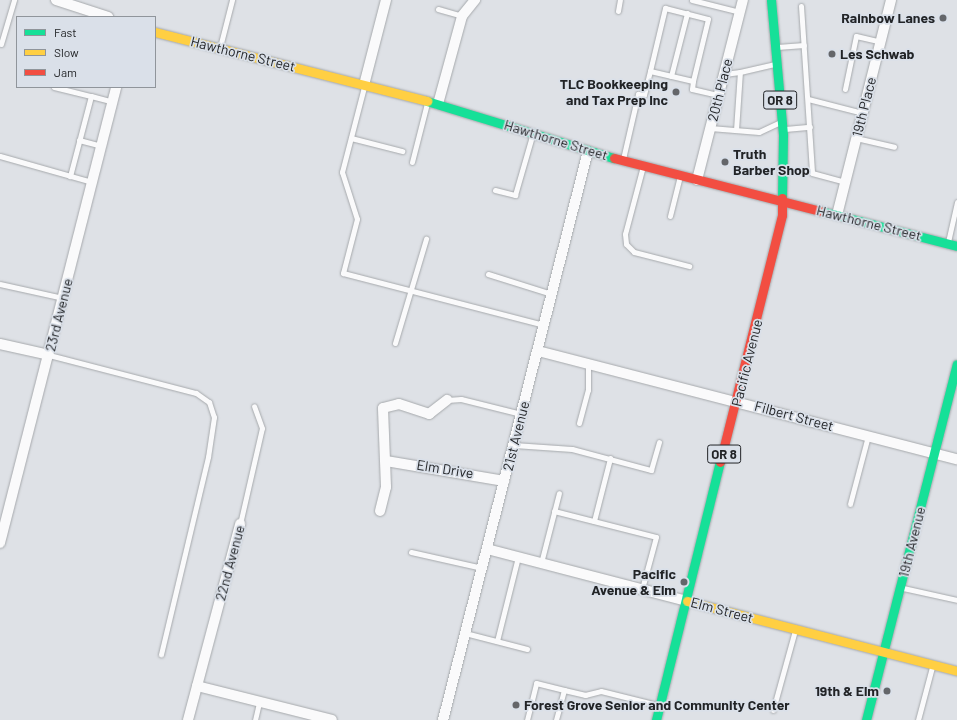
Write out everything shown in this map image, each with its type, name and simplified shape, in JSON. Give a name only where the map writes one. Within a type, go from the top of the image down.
[{"type":"street","points":[[56,0],[105,16]]},
{"type":"street","points":[[364,85],[386,0]]},
{"type":"street","points":[[438,104],[462,16],[474,0]]},
{"type":"street","name":"20th Place","points":[[697,180],[742,0]]},
{"type":"street","name":"Pacific Avenue","points":[[656,720],[778,237],[784,201],[782,125],[771,0]]},
{"type":"street","name":"19th Place","points":[[837,215],[891,0]]},
{"type":"street","name":"Hawthorne Street","points":[[156,32],[438,104],[588,151],[643,166],[957,246]]},
{"type":"street","name":"23rd Avenue","points":[[0,543],[49,356],[116,88]]},
{"type":"street","name":"21st Avenue","points":[[443,720],[588,151]]},
{"type":"street","points":[[0,344],[49,356]]},
{"type":"street","name":"Filbert Street","points":[[538,351],[737,401],[957,459]]},
{"type":"street","name":"19th Avenue","points":[[866,720],[957,364]]},
{"type":"street","points":[[380,511],[386,487],[386,461],[382,417],[386,405],[399,404],[429,414],[448,400]]},
{"type":"street","name":"Elm Drive","points":[[386,461],[504,481]]},
{"type":"street","name":"22nd Avenue","points":[[188,720],[240,524]]},
{"type":"street","name":"Elm Street","points":[[487,549],[957,671]]},
{"type":"street","points":[[196,686],[316,718],[332,720]]},
{"type":"lane","points":[[0,44],[14,0]]},
{"type":"lane","points":[[220,48],[232,0]]},
{"type":"lane","points":[[618,11],[620,0]]},
{"type":"lane","points":[[692,0],[740,12]]},
{"type":"lane","points":[[802,6],[812,173],[845,182]]},
{"type":"lane","points":[[622,160],[638,94],[644,95],[664,8],[708,19],[692,89],[718,95]]},
{"type":"lane","points":[[438,9],[462,16]]},
{"type":"lane","points":[[671,76],[687,13]]},
{"type":"lane","points":[[845,89],[856,36],[881,42]]},
{"type":"lane","points":[[775,47],[804,45]]},
{"type":"lane","points":[[724,74],[777,64]]},
{"type":"lane","points":[[650,71],[693,81]]},
{"type":"lane","points":[[736,130],[740,72]]},
{"type":"lane","points":[[364,85],[342,172],[357,219],[343,273],[544,325]]},
{"type":"lane","points":[[58,88],[112,102]]},
{"type":"lane","points":[[70,176],[91,96]]},
{"type":"lane","points":[[808,99],[863,113]]},
{"type":"lane","points":[[412,162],[427,102]]},
{"type":"lane","points":[[710,128],[759,132],[782,125],[810,127]]},
{"type":"lane","points":[[495,190],[515,195],[533,134]]},
{"type":"lane","points":[[351,138],[402,151]]},
{"type":"lane","points":[[856,138],[894,147]]},
{"type":"lane","points":[[79,140],[101,146]]},
{"type":"lane","points":[[0,156],[92,182]]},
{"type":"lane","points":[[643,166],[625,234],[626,244],[634,252],[689,266]]},
{"type":"lane","points":[[670,216],[680,175]]},
{"type":"lane","points":[[947,243],[957,202]]},
{"type":"lane","points":[[395,343],[409,290],[416,279],[426,239]]},
{"type":"lane","points":[[488,274],[552,294]]},
{"type":"lane","points":[[0,284],[63,298]]},
{"type":"lane","points":[[49,356],[196,393],[209,402],[214,416],[208,457],[161,654]]},
{"type":"lane","points":[[580,423],[588,390],[588,364]]},
{"type":"lane","points":[[448,400],[460,399],[521,414]]},
{"type":"lane","name":"22nd Avenue","points":[[240,524],[262,428],[254,406]]},
{"type":"lane","points":[[850,504],[868,436]]},
{"type":"lane","points":[[514,445],[530,448],[560,447],[610,458],[651,470],[659,442]]},
{"type":"lane","points":[[594,521],[610,458]]},
{"type":"lane","points":[[541,563],[559,493]]},
{"type":"lane","points":[[554,511],[656,537],[642,589]]},
{"type":"lane","points":[[411,552],[482,568]]},
{"type":"lane","points":[[497,641],[518,557]]},
{"type":"lane","points":[[900,587],[957,600]]},
{"type":"lane","points":[[773,710],[795,629]]},
{"type":"lane","points":[[466,633],[527,649]]},
{"type":"lane","points":[[918,720],[932,665]]},
{"type":"lane","points":[[527,720],[536,683],[585,694],[601,691],[660,706]]},
{"type":"lane","points":[[556,720],[564,690]]},
{"type":"lane","points":[[255,720],[259,702]]},
{"type":"traffic: fast","points":[[771,0],[783,135],[782,198]]},
{"type":"traffic: fast","points":[[427,101],[614,158]]},
{"type":"traffic: fast","points":[[821,211],[957,246]]},
{"type":"traffic: fast","points":[[866,720],[957,364]]},
{"type":"traffic: fast","points":[[656,720],[720,462]]},
{"type":"traffic: slow","points":[[156,32],[427,101]]},
{"type":"traffic: slow","points":[[687,601],[957,671]]},
{"type":"traffic: jam","points":[[614,158],[821,211]]},
{"type":"traffic: jam","points":[[720,462],[782,215],[782,198]]},
{"type":"place","name":"Rainbow Lanes","points":[[943,18]]},
{"type":"place","name":"Les Schwab","points":[[832,54]]},
{"type":"place","name":"TLC Bookkeeping and Tax Prep Inc","points":[[676,92]]},
{"type":"place","name":"Truth Barber Shop","points":[[725,162]]},
{"type":"place","name":"Pacific Avenue & Elm","points":[[684,582]]},
{"type":"place","name":"19th & Elm","points":[[887,691]]},
{"type":"place","name":"Forest Grove Senior and Community Center","points":[[516,705]]}]
